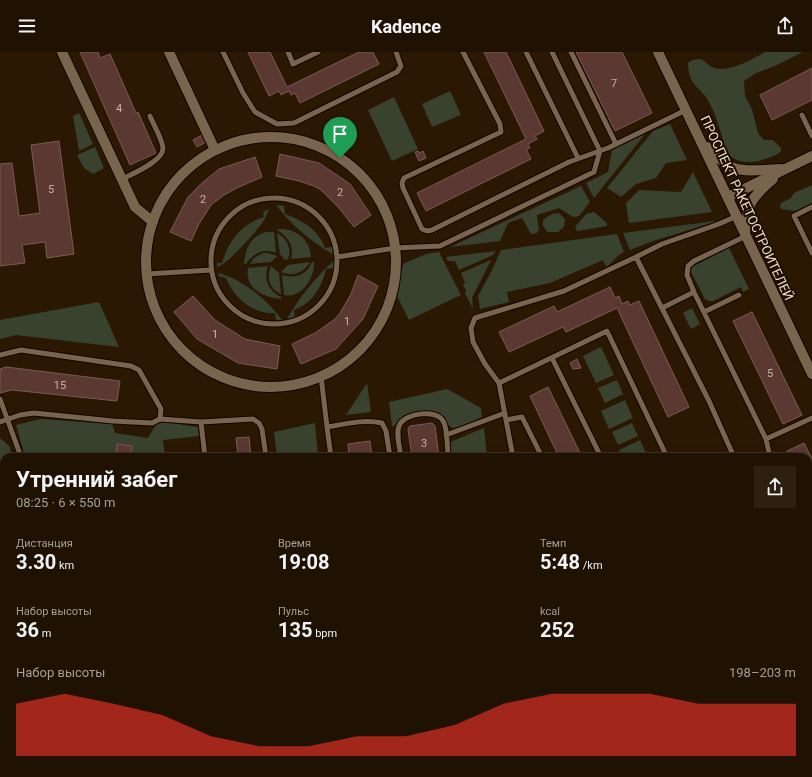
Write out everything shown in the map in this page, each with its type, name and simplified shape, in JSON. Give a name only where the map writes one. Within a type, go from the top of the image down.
[{"type":"street","points":[[62,52],[135,207],[153,222]]},
{"type":"street","points":[[169,52],[215,150]]},
{"type":"street","name":"ПРОСПЕКТ РАКЕТОСТРОИТЕЛЕЙ","points":[[658,52],[812,374]]},
{"type":"street","points":[[266,138],[290,139],[316,145],[340,158],[351,166],[370,186],[381,204],[389,223],[395,248],[395,278],[392,291],[388,305],[376,329],[363,346],[337,368],[312,380],[290,385],[272,387],[246,384],[221,376],[198,363],[178,345],[163,324],[152,300],[147,274],[147,248],[153,222],[164,198],[180,176],[215,150],[237,142],[266,138]]},
{"type":"street","points":[[702,143],[716,156],[734,168],[750,170],[786,169]]},
{"type":"street","points":[[728,197],[812,156]]},
{"type":"street","points":[[746,235],[748,206],[752,199],[759,191],[786,169]]},
{"type":"lane","points":[[223,52],[255,112],[276,124],[294,123],[397,72],[401,66],[396,52]]},
{"type":"lane","points":[[288,52],[293,64],[318,52]]},
{"type":"lane","points":[[463,52],[500,124],[501,132],[404,178],[402,183],[403,188],[422,229],[427,231],[432,230],[578,158],[616,144],[686,110]]},
{"type":"lane","points":[[526,52],[578,158]]},
{"type":"lane","points":[[337,257],[395,248],[440,246],[594,172],[600,151],[552,52]]},
{"type":"lane","points":[[571,52],[609,125],[616,144]]},
{"type":"lane","points":[[802,115],[812,136]]},
{"type":"lane","points":[[122,179],[146,168],[163,152],[163,147],[150,116]]},
{"type":"lane","points":[[272,197],[290,199],[299,202],[316,212],[329,228],[335,242],[337,257],[335,278],[327,296],[313,311],[297,320],[285,324],[265,324],[238,313],[227,303],[218,291],[211,270],[211,253],[213,243],[221,225],[227,217],[251,201],[272,197]]},
{"type":"lane","points":[[812,207],[794,216],[812,253]]},
{"type":"lane","points":[[511,453],[499,383],[484,364],[473,342],[471,328],[475,318],[564,292],[662,244],[720,224],[737,216]]},
{"type":"lane","points":[[746,235],[694,261],[688,266],[688,275],[694,292],[766,439],[769,453]]},
{"type":"lane","points":[[636,257],[709,401],[732,453]]},
{"type":"lane","points":[[147,274],[211,270]]},
{"type":"lane","points":[[662,308],[694,292]]},
{"type":"lane","points":[[704,312],[739,295]]},
{"type":"lane","points":[[499,383],[607,331],[664,453]]},
{"type":"lane","points":[[0,355],[21,350],[131,366],[139,370],[161,409],[160,419]]},
{"type":"lane","points":[[552,358],[599,453]]},
{"type":"lane","points":[[321,376],[330,453]]},
{"type":"lane","points":[[0,399],[20,453]]},
{"type":"lane","points":[[0,422],[34,412],[113,421],[152,423],[160,419],[202,422],[253,419],[259,423],[262,429],[265,453]]},
{"type":"lane","points":[[401,453],[398,429],[400,423],[409,416],[433,413],[443,420],[448,453]]},
{"type":"lane","points":[[446,435],[504,413]]},
{"type":"lane","points":[[506,420],[522,417],[540,453]]},
{"type":"lane","points":[[766,439],[812,418]]},
{"type":"lane","points":[[327,427],[374,421],[382,423],[386,431],[389,453]]},
{"type":"lane","points":[[202,422],[205,453]]},
{"type":"green space","points":[[765,52],[803,52],[775,66],[756,73],[744,81],[745,96],[752,109],[758,133],[764,140],[773,140],[781,148],[781,151],[774,156],[759,161],[742,162],[734,159],[727,152],[714,112],[707,98],[693,82],[688,63],[692,60],[701,59],[714,68],[727,69]]},
{"type":"green space","points":[[450,91],[461,115],[432,127],[422,104]]},
{"type":"green space","points":[[394,97],[418,149],[392,161],[368,110]]},
{"type":"green space","points":[[79,113],[93,144],[79,151],[73,116]]},
{"type":"green space","points":[[670,124],[687,160],[666,163],[656,178],[636,184],[621,197],[607,188],[653,131]]},
{"type":"green space","points":[[645,134],[594,198],[586,183],[608,172],[612,150]]},
{"type":"green space","points":[[95,147],[104,168],[93,174],[84,168],[77,155]]},
{"type":"green space","points":[[693,172],[712,212],[629,223],[626,203],[639,190],[681,192]]},
{"type":"green space","points":[[812,185],[812,203],[795,211],[781,209],[781,203],[791,198],[794,193]]},
{"type":"green space","points":[[581,186],[590,202],[579,216],[573,217],[559,208],[537,215],[539,230],[537,233],[531,234],[522,218],[508,223],[500,241],[450,247]]},
{"type":"green space","points":[[276,205],[284,206],[285,214],[298,219],[309,226],[319,236],[325,248],[332,247],[334,255],[302,233]]},
{"type":"green space","points":[[269,209],[259,227],[247,241],[234,255],[217,267],[217,263],[222,263],[228,247],[237,234],[249,224],[264,217],[263,212]]},
{"type":"green space","points":[[594,212],[607,223],[607,226],[577,231],[575,227],[586,214]]},
{"type":"green space","points":[[559,213],[565,219],[564,227],[558,232],[548,232],[543,226],[543,220],[552,214]]},
{"type":"green space","points":[[715,221],[630,250],[623,233]]},
{"type":"green space","points":[[277,230],[291,230],[301,236],[308,245],[311,257],[291,259],[292,250],[290,242],[281,232]]},
{"type":"green space","points":[[266,232],[274,232],[276,253],[267,251],[259,252],[255,254],[246,264],[244,264],[247,248],[256,237]]},
{"type":"green space","points":[[277,233],[284,238],[288,244],[288,259],[285,260],[280,254]]},
{"type":"green space","points":[[617,234],[624,252],[606,267],[603,260],[550,283],[507,292],[509,302],[480,309],[478,296],[501,250]]},
{"type":"green space","points":[[729,248],[749,289],[743,292],[741,287],[713,301],[709,301],[705,299],[691,272],[692,267]]},
{"type":"green space","points":[[496,251],[493,255],[459,270],[455,261],[448,261],[446,257]]},
{"type":"green space","points":[[439,252],[461,295],[409,320],[397,296],[403,264],[426,254]]},
{"type":"green space","points":[[263,253],[277,256],[271,262],[250,264],[254,258]]},
{"type":"green space","points":[[335,260],[335,268],[326,269],[319,288],[311,299],[306,304],[294,310],[295,318],[287,319],[308,288],[321,273]]},
{"type":"green space","points":[[491,260],[472,298],[473,309],[465,293],[466,290],[463,285],[465,283],[461,273]]},
{"type":"green space","points":[[310,262],[305,269],[298,273],[290,274],[281,272],[288,265]]},
{"type":"green space","points":[[312,262],[314,262],[314,268],[310,280],[306,286],[296,294],[284,295],[282,275],[300,275],[307,270]]},
{"type":"green space","points":[[268,266],[266,276],[268,284],[273,292],[281,297],[281,299],[268,297],[262,294],[252,286],[249,281],[248,268]]},
{"type":"green space","points":[[271,266],[279,273],[281,294],[274,289],[270,283],[269,274]]},
{"type":"green space","points":[[219,273],[237,280],[246,286],[270,305],[282,320],[276,320],[275,313],[267,313],[251,308],[234,292],[226,278],[218,276]]},
{"type":"green space","points":[[99,302],[119,347],[16,335],[0,339],[0,320]]},
{"type":"green space","points":[[692,308],[700,324],[691,329],[683,313]]},
{"type":"green space","points":[[601,347],[614,375],[596,383],[583,356]]},
{"type":"green space","points":[[617,380],[623,394],[605,403],[598,388]]},
{"type":"green space","points":[[367,383],[371,412],[346,415]]},
{"type":"green space","points":[[447,389],[481,408],[482,417],[456,429],[452,428],[441,415],[433,411],[416,412],[407,414],[398,421],[395,426],[392,426],[389,402]]},
{"type":"green space","points":[[625,400],[633,418],[609,429],[601,411]]},
{"type":"green space","points":[[41,419],[112,424],[115,433],[148,438],[158,421],[198,427],[199,436],[163,440],[165,453],[24,453],[16,425]]},
{"type":"green space","points":[[315,423],[318,453],[277,453],[274,432]]},
{"type":"green space","points":[[632,423],[638,436],[618,445],[612,432]]},
{"type":"green space","points":[[484,428],[487,453],[451,453],[450,442]]},
{"type":"green space","points":[[0,438],[10,447],[11,453],[0,453]]},
{"type":"green space","points":[[640,440],[646,453],[621,453],[619,450]]},
{"type":"building","points":[[80,52],[98,52],[100,58],[110,54],[136,113],[138,112],[156,153],[130,165]]},
{"type":"building","points":[[248,52],[270,52],[287,87],[359,52],[373,52],[379,64],[300,103],[295,93],[291,95],[289,91],[281,95],[279,91],[269,96]]},
{"type":"building","points":[[484,52],[506,52],[544,131],[535,136],[537,139],[528,144],[530,148],[526,149],[531,159],[426,211],[417,193],[526,139]]},
{"type":"building","points":[[576,52],[622,52],[652,113],[615,131]]},
{"type":"building","points":[[812,68],[812,100],[772,120],[760,95]]},
{"type":"building","points":[[202,135],[206,142],[197,147],[193,140]]},
{"type":"building","points":[[59,141],[74,254],[47,258],[45,242],[22,245],[25,263],[0,266],[0,164],[12,163],[19,216],[40,213],[31,145]]},
{"type":"building","points":[[418,151],[420,153],[423,151],[426,158],[419,161],[415,152]]},
{"type":"building","points":[[280,154],[319,163],[350,184],[371,215],[354,227],[338,207],[321,190],[299,181],[276,176]]},
{"type":"building","points":[[255,157],[262,177],[224,195],[211,205],[199,224],[191,241],[170,232],[188,197],[202,183],[219,169]]},
{"type":"building","points":[[358,275],[378,286],[363,319],[336,349],[301,364],[292,344],[315,333],[335,319],[351,294]]},
{"type":"building","points":[[610,287],[615,298],[619,296],[622,304],[628,301],[630,305],[639,301],[689,407],[668,417],[617,308],[566,332],[563,327],[509,352],[499,332],[554,306],[557,312]]},
{"type":"building","points":[[193,296],[215,320],[245,339],[280,346],[277,369],[238,363],[197,339],[174,312]]},
{"type":"building","points":[[752,312],[802,415],[783,424],[733,321]]},
{"type":"building","points":[[577,359],[581,368],[573,369],[570,363]]},
{"type":"building","points":[[6,367],[120,381],[117,401],[12,390],[0,393],[0,369]]},
{"type":"building","points":[[548,387],[580,453],[557,453],[530,396]]},
{"type":"building","points":[[432,423],[435,426],[438,453],[411,453],[408,429],[410,426]]},
{"type":"building","points":[[249,437],[251,453],[238,453],[236,438]]},
{"type":"building","points":[[370,441],[372,453],[349,453],[348,444]]},
{"type":"building","points":[[804,443],[809,453],[788,453],[787,451]]},
{"type":"building","points":[[117,444],[132,446],[131,453],[116,453]]},
{"type":"route","points":[[277,137],[303,141],[316,145],[340,158],[361,176],[378,198],[389,223],[395,248],[395,278],[388,305],[383,317],[368,341],[337,368],[325,375],[299,384],[272,387],[246,384],[221,376],[198,363],[178,345],[170,335],[157,312],[149,287],[147,274],[147,248],[153,222],[164,198],[180,176],[201,159],[224,146],[250,139],[277,137]]}]
